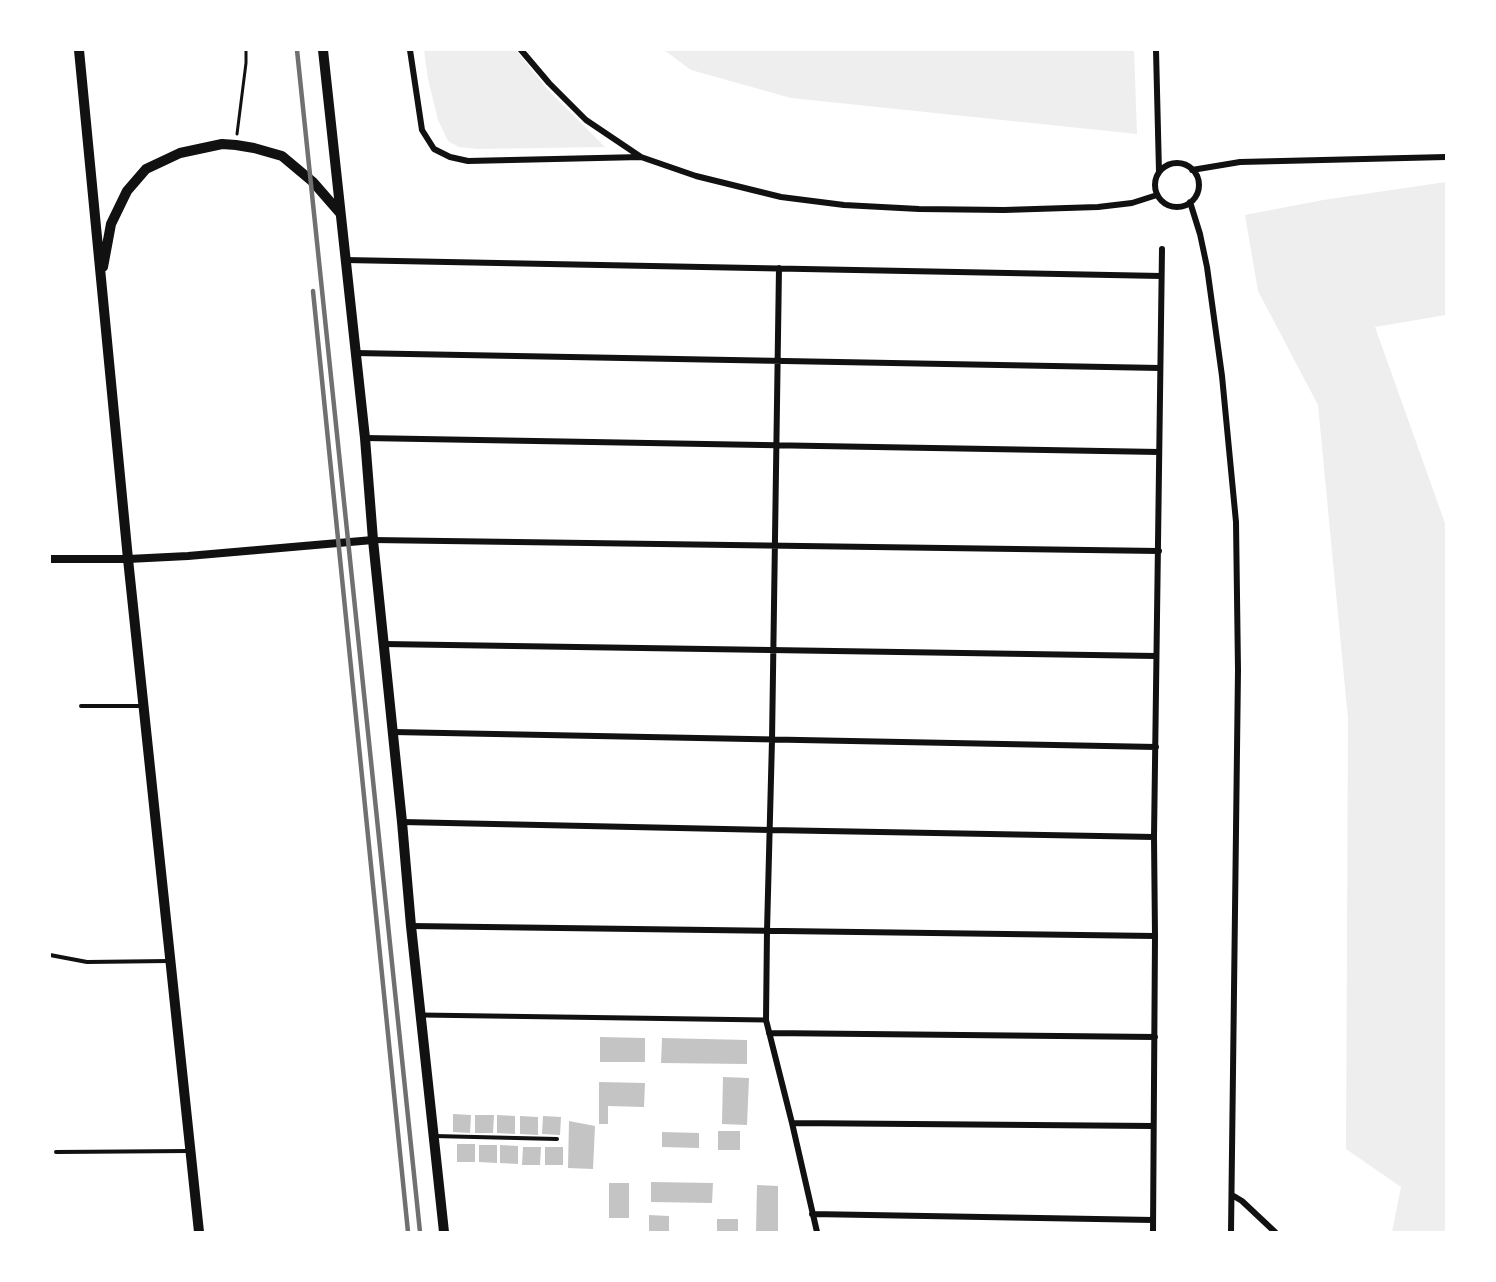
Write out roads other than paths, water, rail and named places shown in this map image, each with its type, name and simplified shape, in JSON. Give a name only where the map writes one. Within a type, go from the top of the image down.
[{"type":"main road","points":[[79,50],[100,283],[199,1233]]},
{"type":"main road","points":[[323,50],[444,1233]]},
{"type":"main road","points":[[100,283],[111,224],[127,191],[146,169],[180,153],[222,144],[254,148],[282,156],[313,182],[340,213]]},
{"type":"street","points":[[410,50],[422,130],[434,149],[450,157],[468,161],[641,157]]},
{"type":"street","points":[[521,50],[549,83],[586,120],[641,157],[696,176],[781,197],[844,206],[1004,210],[1098,207],[1132,203],[1157,195]]},
{"type":"street","points":[[1156,50],[1159,172],[1155,186],[1157,195],[1167,206],[1174,207],[1182,207],[1194,198],[1198,191],[1198,183],[1196,176],[1186,165],[1171,164],[1159,172]]},
{"type":"street","points":[[1192,170],[1240,162],[1446,157]]},
{"type":"street","points":[[1190,202],[1207,267],[1222,376],[1236,522],[1238,670],[1231,1233]]},
{"type":"street","points":[[1153,1233],[1154,837],[1162,249]]},
{"type":"street","points":[[345,260],[1161,276]]},
{"type":"street","points":[[779,268],[766,1020],[817,1233]]},
{"type":"street","points":[[354,353],[1160,368]]},
{"type":"street","points":[[364,438],[1160,452]]},
{"type":"street","points":[[50,559],[188,556],[373,540],[1159,550]]},
{"type":"street","points":[[384,644],[1156,656]]},
{"type":"street","points":[[393,732],[1156,747]]},
{"type":"street","points":[[402,822],[1154,837]]},
{"type":"street","points":[[411,926],[1155,936]]},
{"type":"street","points":[[421,1015],[766,1020]]},
{"type":"street","points":[[769,1033],[1155,1037]]},
{"type":"street","points":[[792,1123],[1153,1126]]},
{"type":"street","points":[[1232,1195],[1242,1201],[1275,1233]]},
{"type":"street","points":[[812,1214],[1153,1220]]},
{"type":"lane","points":[[81,706],[143,706]]},
{"type":"lane","points":[[50,955],[87,962],[170,961]]},
{"type":"lane","points":[[433,1136],[557,1139]]},
{"type":"lane","points":[[56,1152],[190,1151]]},
{"type":"railway","points":[[297,50],[420,1232]]},
{"type":"railway","points":[[313,291],[408,1232]]}]
